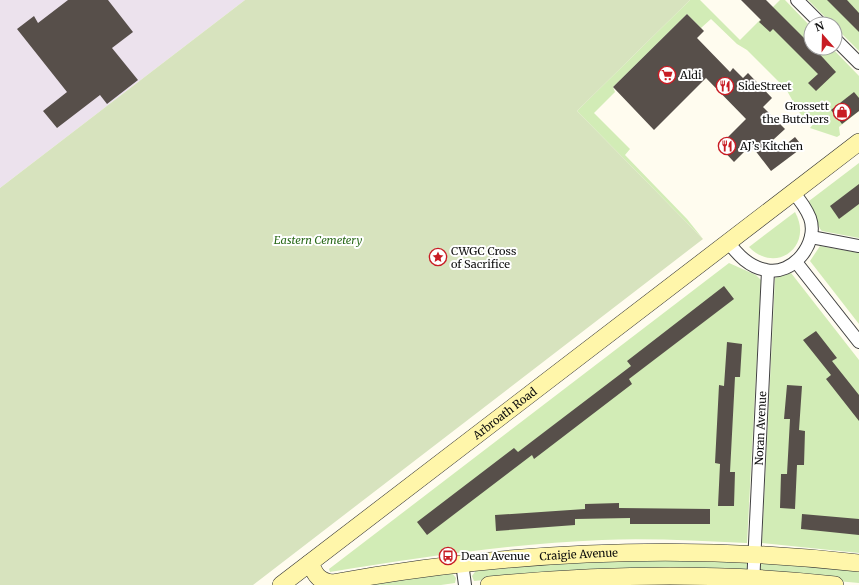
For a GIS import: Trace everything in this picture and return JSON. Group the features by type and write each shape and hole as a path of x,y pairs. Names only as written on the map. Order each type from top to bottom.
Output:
{"street":[{"path":"797,0 813,16"},
{"path":"843,47 859,63"},
{"name":"Arbroath Road","path":"281,585 859,142"},
{"path":"728,242 736,253 750,265 768,271 783,269 796,262 807,250 811,237 810,219 793,192"},
{"path":"811,237 859,246"},
{"path":"796,262 859,342"},
{"name":"Noran Avenue","path":"753,582 768,271"},
{"name":"Craigie Avenue","path":"310,562 316,576 323,581 332,583 462,562 545,555 623,551 754,553 859,563"},
{"path":"462,562 466,585"},
{"path":"489,585 542,580 615,580 835,585"}],"shaded area":[{"path":"0,0 245,0 0,188"}],"green space":[{"name":"Eastern Cemetery","path":"245,0 690,0 577,111 703,239 253,585 0,585 0,188"},
{"path":"690,0 700,0 740,40 780,0 785,0 803,19 803,56 840,56 859,76 859,111 839,127 840,135 837,137 810,128 816,121 812,118 808,122 799,112 786,89 747,50 737,44 711,19 701,28 687,14 613,87 615,92 594,113 630,149 625,155 687,219 703,239 577,111"},
{"path":"808,0 859,0 859,51 843,35 843,16 824,16"},
{"path":"859,163 859,238 822,231 809,201"},
{"path":"795,212 800,224 800,236 796,245 789,253 780,257 770,258 760,255 749,247"},
{"path":"820,246 859,253 859,324 810,261"},
{"path":"729,263 756,275 761,280 747,543 638,539 568,542 466,552 330,572 329,569"},
{"path":"791,273 859,360 859,553 762,543 775,278"},
{"path":"546,560 750,561 749,571 546,574 474,581 472,576 477,569"},
{"path":"759,561 859,568 859,583 759,574"},
{"path":"452,573 456,578 455,583 441,585 349,585"}],"building":[{"path":"68,0 108,0 133,32 112,48 138,80 107,104 100,95 57,128 43,111 67,92 17,29 34,16 38,23"},
{"path":"741,0 766,0 803,37 803,56 821,56 836,72 816,91 808,83 818,74 773,29 770,32 759,22 761,20"},
{"path":"827,0 847,0 859,13 859,32"},
{"path":"687,14 704,31 697,38 730,72 733,68 743,78 748,73 772,98 763,107 785,129 773,140 780,149 795,137 803,147 771,171 751,145 734,162 719,146 746,119 706,78 654,130 613,87"},
{"path":"854,92 859,98 859,111 842,124 831,110"},
{"path":"859,184 859,204 839,219 830,206"},
{"path":"724,286 734,299 629,379 632,384 534,459 532,455 427,535 417,522 514,448 518,452 631,366 627,361"},
{"path":"816,331 837,358 832,361 859,395 859,421 826,379 831,375 803,340"},
{"path":"727,342 742,344 740,377 735,377 730,472 735,472 734,506 718,506 720,464 715,463 719,385 724,386"},
{"path":"787,385 802,386 799,430 805,431 804,465 797,465 795,509 780,508 781,474 787,474 790,419 784,419"},
{"path":"619,503 619,508 710,509 710,524 630,524 630,518 575,519 575,525 496,531 495,515 585,509 585,504"},
{"path":"802,514 859,519 859,535 801,529"}],"place":[{"name":"Aldi","path":"667,75"},
{"name":"SideStreet","path":"725,86"},
{"name":"Grossett the Butchers","path":"842,112"},
{"name":"AJ’s Kitchen","path":"727,146"},
{"name":"CWGC Cross of Sacrifice","path":"438,257"},
{"name":"Dean Avenue","path":"448,556"}]}
